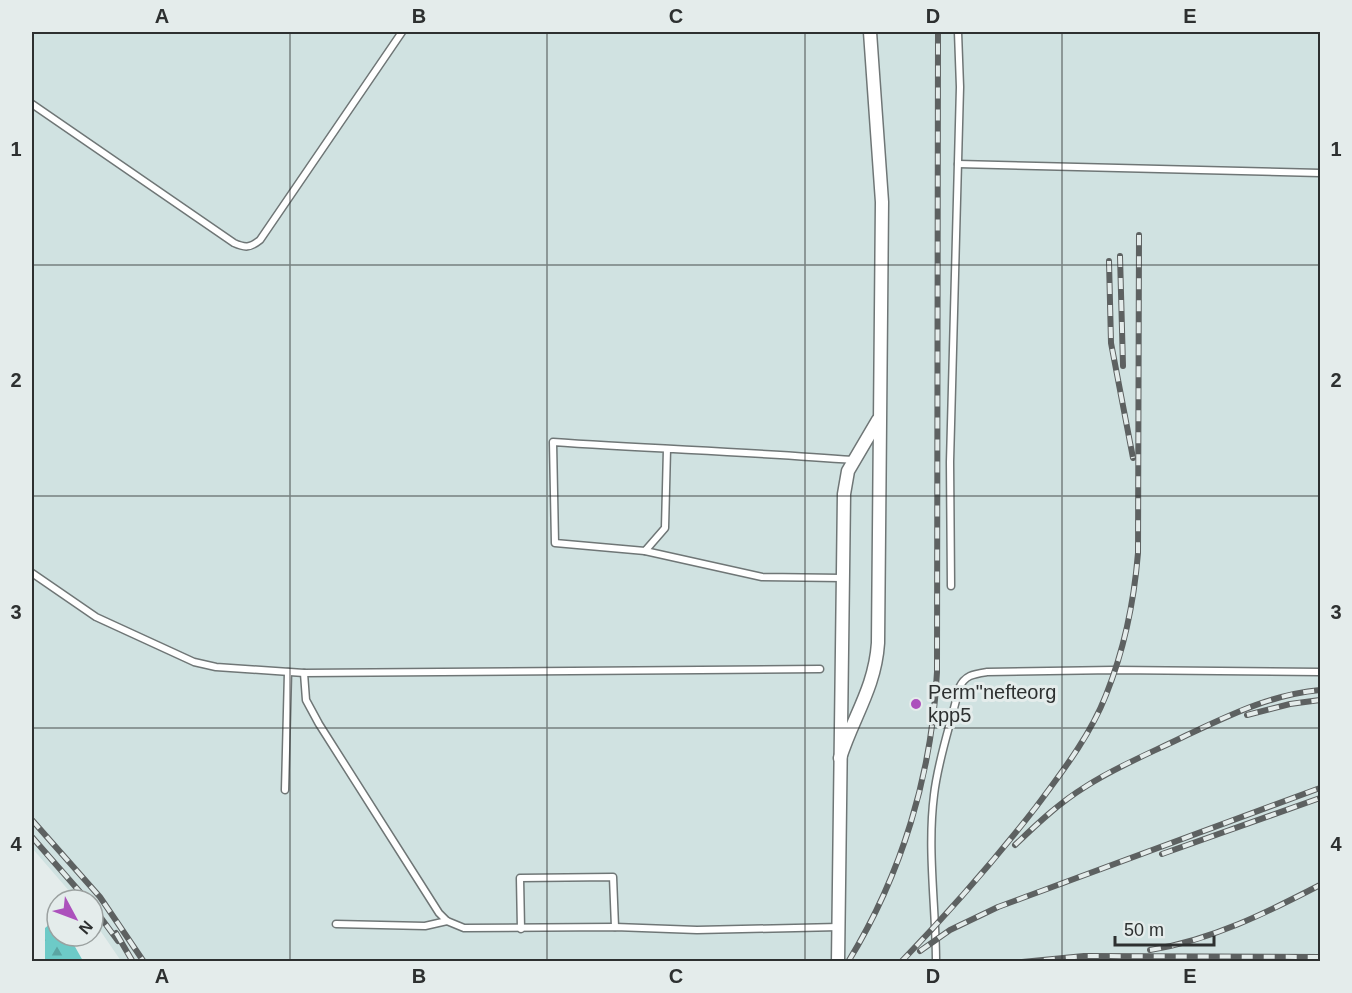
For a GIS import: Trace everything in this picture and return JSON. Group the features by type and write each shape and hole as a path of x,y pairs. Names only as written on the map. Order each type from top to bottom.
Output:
{"street":[{"path":"840,758 868,691 876,664 882,202 870,32"},
{"path":"838,962 844,494 848,471 873,432 880,414"}],"lane":[{"path":"32,104 234,243 244,248 251,247 260,240 402,32"},
{"path":"951,586 950,451 960,87 958,32"},
{"path":"958,164 1320,173"},
{"path":"843,578 762,577 645,551 555,543 553,442 853,460"},
{"path":"645,551 665,528 667,449"},
{"path":"32,575 96,618 194,662 224,668 303,673 820,669"},
{"path":"936,962 933,796 959,688 966,678 972,674 987,672 1103,670 1320,672"},
{"path":"285,790 288,672"},
{"path":"303,673 306,700 319,724 439,913 447,921 464,928 615,927 697,930 838,927"},
{"path":"521,928 520,878 613,877 615,927"},
{"path":"336,924 425,926 447,921"}],"shaded area":[{"path":"32,32 1320,32 1320,961 121,961 105,938 105,888 67,888 32,848"}],"green space":[{"path":"45,948 76,948 83,961 45,961"}],"railway":[{"path":"848,962 884,894 899,858 921,785 934,710 937,672 938,32"},
{"path":"901,962 987,867 1046,794 1092,725 1118,661 1134,590 1138,553 1139,235"},
{"path":"1120,256 1123,366"},
{"path":"1109,261 1111,343 1133,458"},
{"path":"1015,845 1075,793 1122,766 1252,706 1284,696 1320,690"},
{"path":"1247,715 1290,704 1320,700"},
{"path":"920,951 950,930 998,907 1320,788"},
{"path":"1162,854 1320,798"},
{"path":"32,820 100,897 144,962"},
{"path":"32,837 77,888"},
{"path":"1150,950 1195,940 1238,924 1320,885"},
{"path":"105,923 118,941"},
{"path":"116,933 133,962"},
{"path":"1022,962 1084,956 1320,957"}],"place":[{"name":"Perm\"nefteorg kpp5","path":"916,704"}]}
